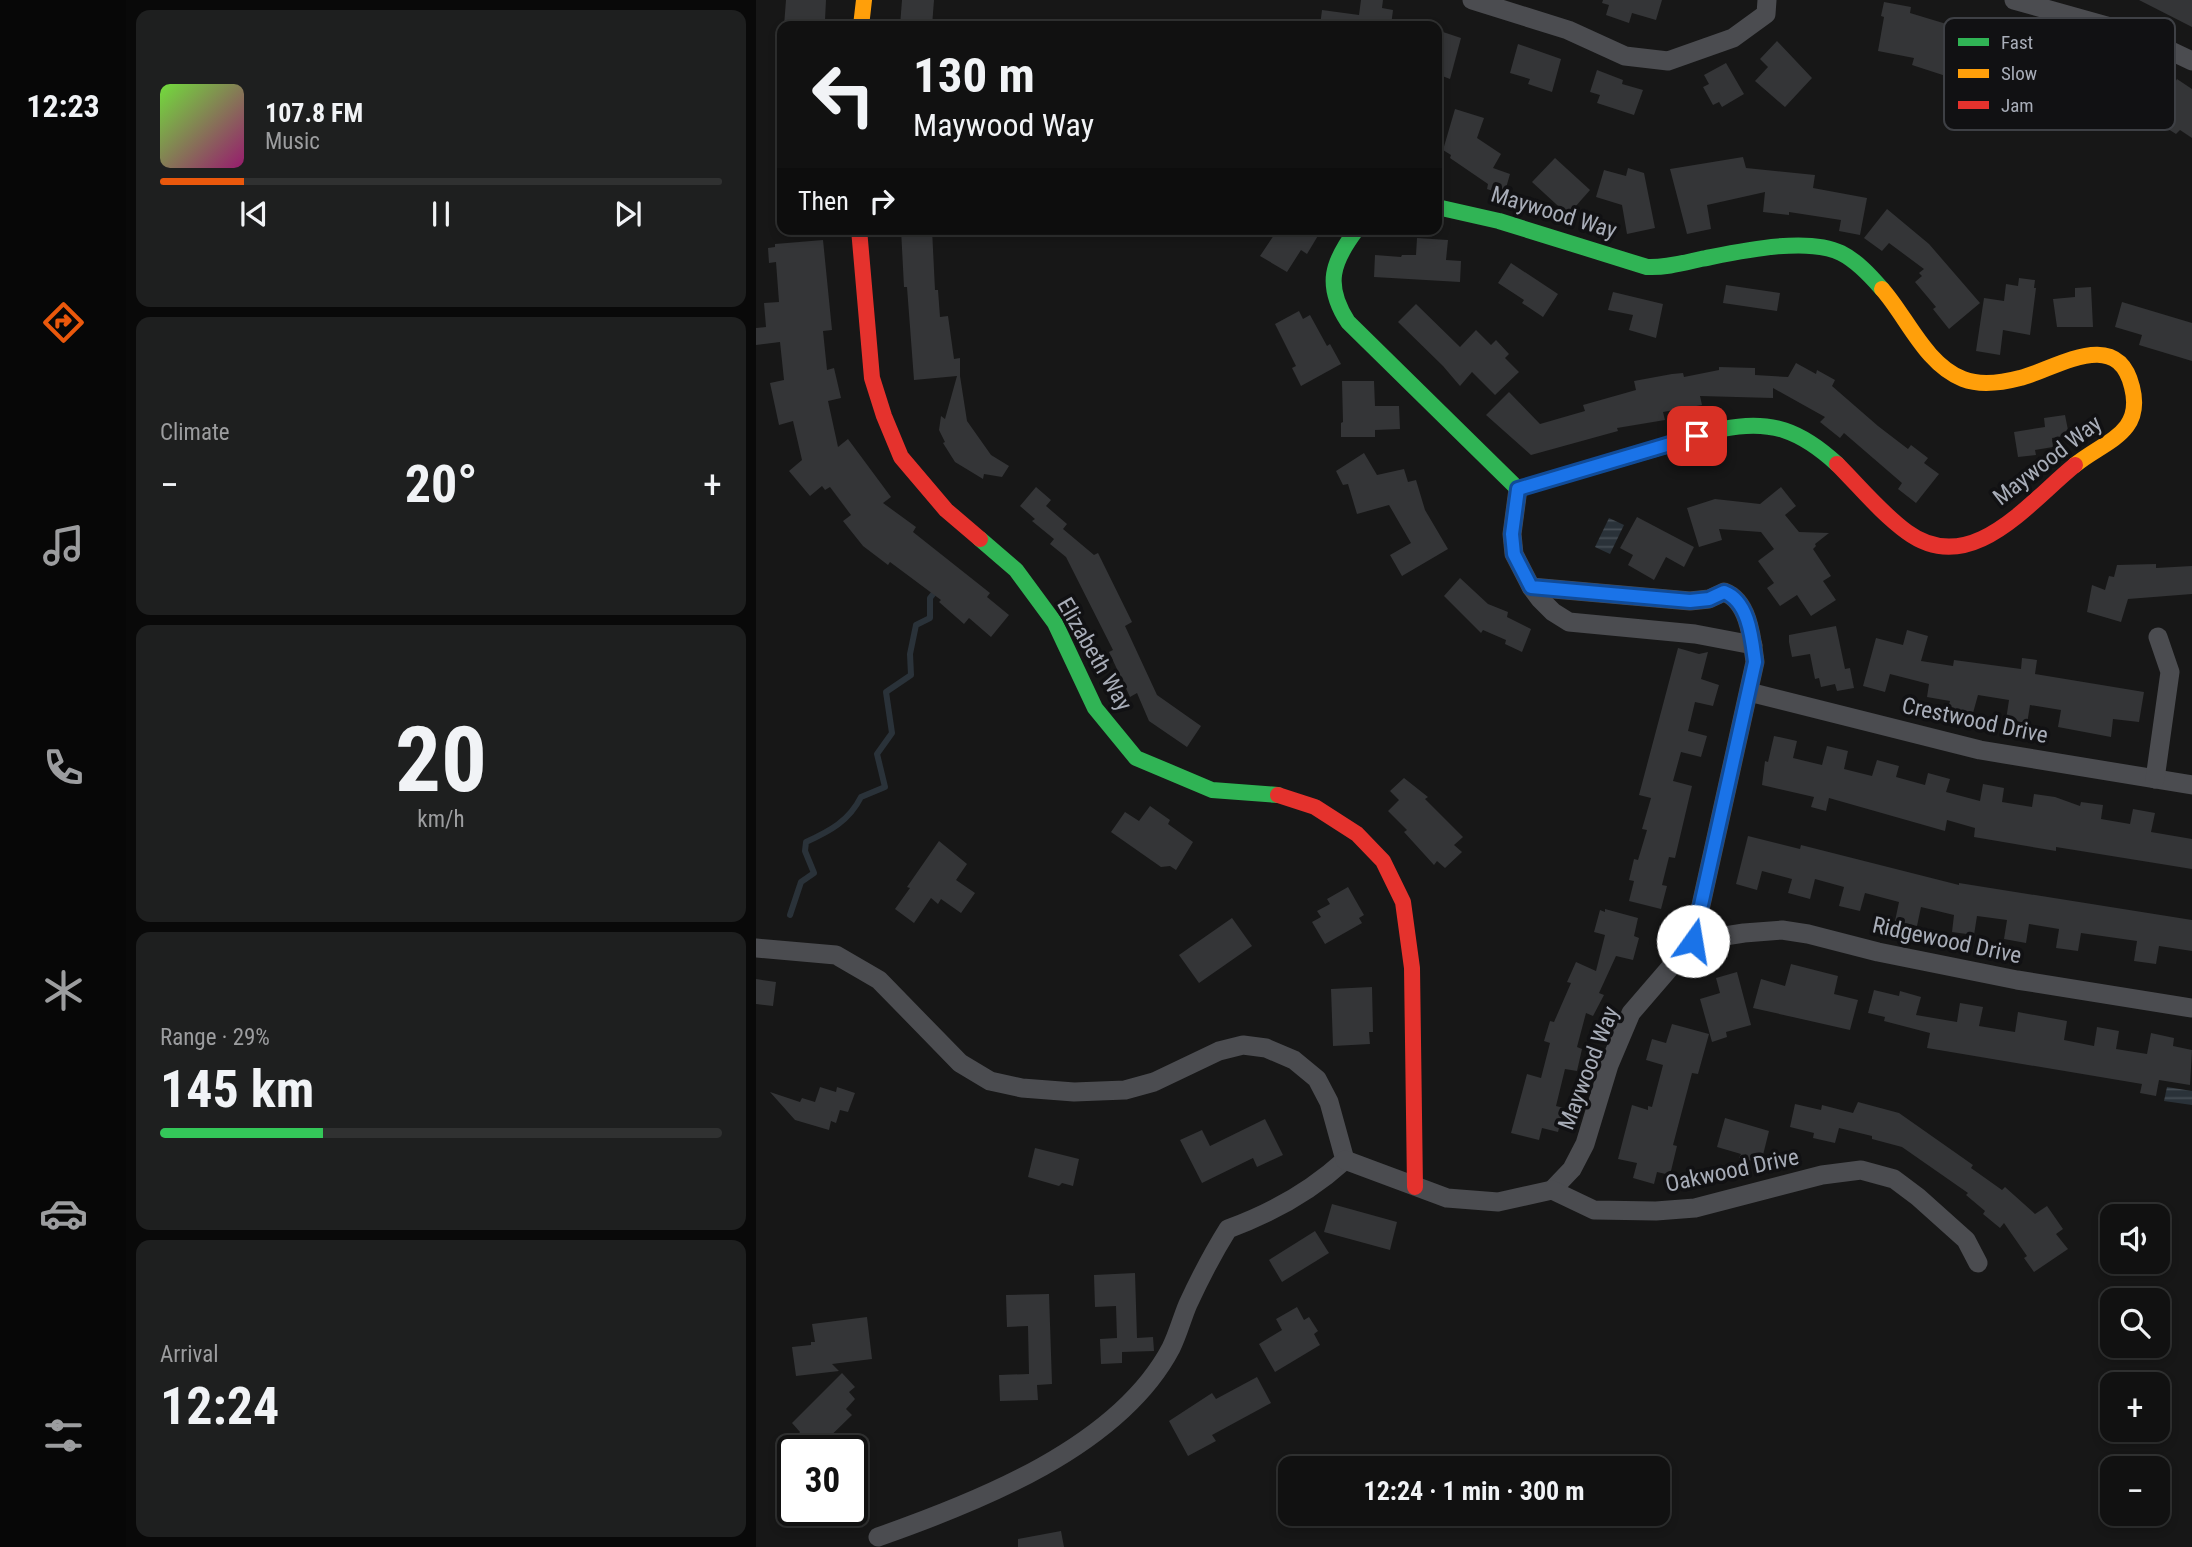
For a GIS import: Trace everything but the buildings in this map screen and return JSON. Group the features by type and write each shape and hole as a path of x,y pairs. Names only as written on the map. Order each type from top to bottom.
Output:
{"street":[{"path":"862,21 864,0"},
{"path":"1472,0 1568,30 1625,56 1668,61 1733,38 1766,14 1768,0"},
{"path":"2014,0 2079,18"},
{"path":"2175,53 2192,61"},
{"name":"Maywood Way","path":"1442,207 1469,211 1651,267 1770,245 1807,246 1841,253 1870,275 1888,295 1914,336 1957,378 1979,384 2006,384 2066,360 2098,354 2118,362 2133,382 2134,406 2124,432 2084,457 2023,512 1977,544 1940,548 1905,534 1814,444 1790,431 1767,424 1723,429 1518,489"},
{"name":"Elizabeth Way","path":"859,235 872,378 901,457 946,510 1016,570 1055,622 1095,708 1136,758 1212,790 1277,795 1315,807 1357,834 1382,861 1403,902 1412,968 1415,1188"},
{"path":"1352,235 1334,265 1333,291 1336,307 1348,322 1518,489 1512,534 1514,554 1531,587 1553,612 1569,622 1695,634 1753,645"},
{"name":"Maywood Way","path":"1531,587 1690,601 1709,599 1724,592 1732,595 1746,618 1755,662 1693,941 1631,1013 1609,1065 1586,1144 1572,1169 1552,1190"},
{"path":"2155,779 2171,672 2158,637"},
{"name":"Crestwood Drive","path":"1749,692 1980,750 2192,785"},
{"name":"Ridgewood Drive","path":"1693,941 1782,930 2017,980 2192,1008"},
{"path":"756,948 835,955 879,980 960,1063 990,1081 1074,1092 1125,1090 1154,1082 1219,1051 1243,1045 1266,1048 1294,1060 1317,1079 1333,1114 1345,1160"},
{"path":"1345,1160 1447,1198 1498,1202 1552,1190"},
{"path":"878,1537 933,1518 1012,1483 1074,1449 1101,1428 1149,1381 1171,1348 1203,1272 1228,1229 1251,1221 1301,1194 1323,1180 1345,1160"},
{"name":"Oakwood Drive","path":"1552,1190 1594,1210 1656,1211 1695,1208 1822,1175 1861,1170 1895,1179 1918,1196 1966,1240 1979,1264"}],"shaded area":[{"path":"1609,518 1624,525 1610,554 1595,547"},
{"path":"2167,1087 2192,1091 2192,1105 2164,1101"}],"waterway":[{"path":"790,915 801,882 814,873 805,851 806,842 838,824 851,813 861,797 885,787 877,754 892,733 886,692 911,675 910,654 916,625 930,618 930,598 938,588"}],"traffic: fast":[{"path":"1442,208 1499,221 1647,267 1667,266 1771,247 1826,248 1852,260 1882,289"},
{"path":"1352,235 1342,252 1334,274 1336,296 1348,322 1518,489 1740,426 1784,430 1811,443 1837,464"},
{"path":"980,539 1016,570 1055,623 1095,708 1136,758 1212,790 1278,795"}],"traffic: slow":[{"path":"862,21 864,0"},
{"path":"1882,289 1927,351 1938,363 1963,379 1984,383 2006,381 2083,356 2113,358 2124,368 2132,387 2134,403 2127,426 2119,435 2075,465"}],"traffic: jam":[{"path":"860,235 872,378 884,416 901,457 946,510 980,539"},
{"path":"1837,464 1897,525 1931,544 1954,547 1976,541 1998,530 2075,465"},
{"path":"1278,795 1315,807 1357,834 1383,861 1403,902 1412,968 1415,1187"}],"route":[{"path":"1693,941 1755,662 1746,618 1732,595 1724,592 1702,601 1690,601 1531,587 1514,554 1512,534 1518,489 1697,436"}]}
